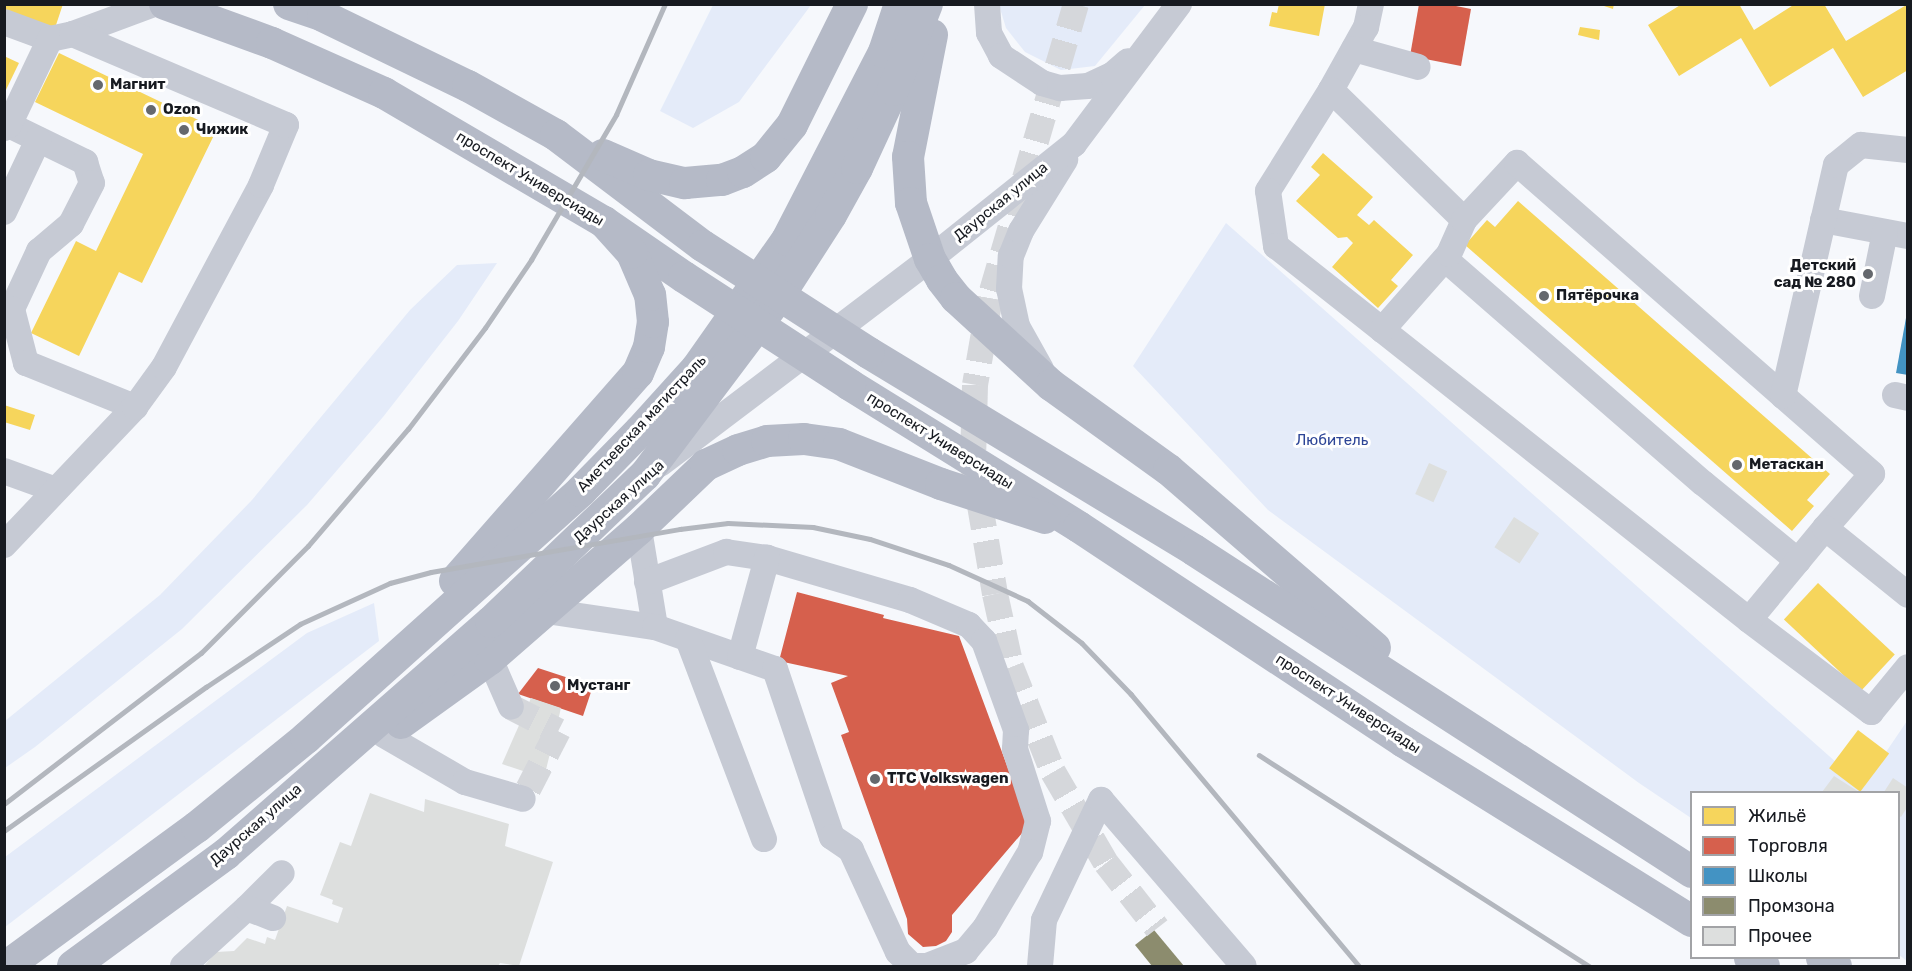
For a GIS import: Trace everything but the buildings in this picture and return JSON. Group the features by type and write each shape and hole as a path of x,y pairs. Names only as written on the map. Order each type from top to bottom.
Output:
{"main road":[{"name":"проспект Универсиады","path":"165,4 272,43 384,93 604,222 850,385 1079,527 1404,742 1690,920"},
{"path":"289,4 323,16 468,86 556,135 649,175 671,181 699,183 722,180 743,172 766,157 792,125 852,4"},
{"name":"Аметьевская магистраль","path":"306,738 581,491 697,368 788,240 884,52 900,4"},
{"name":"Аметьевская магистраль","path":"645,475 775,302 831,215 857,168 893,90 927,4"},
{"path":"939,4 908,157 911,203 930,259 956,298 1052,385 1178,477 1273,557 1449,714"},
{"path":"556,135 703,246 870,353 1194,550 1690,871"},
{"path":"25,962 197,828 306,738 470,565 638,373 649,347 653,322 650,295 632,253 604,222"},
{"path":"324,765 384,735 490,659 639,529 681,486 706,465 738,450 767,441 804,439 839,444 1003,506 1079,527"},
{"name":"Даурская улица","path":"73,966 226,854 324,765 491,622 645,475"}],"street":[{"path":"135,407 26,363 12,309 39,251 71,224 92,183 85,162 7,127 62,36 154,4"},
{"path":"987,4 989,33 1001,56 1042,83 1060,88 1088,86 1112,75 1147,46"},
{"name":"Даурская улица","path":"645,475 930,259 1074,144 1179,4"},
{"path":"1371,4 1366,27 1354,49 1268,190 1276,246 1749,620 1871,712 1908,667"},
{"path":"4,22 62,36 286,125 261,185 164,367 135,407 4,544"},
{"path":"1354,49 1418,67"},
{"path":"1331,90 1464,220"},
{"path":"4,212 38,140"},
{"path":"1052,385 1017,326 1009,289 1011,256 1021,231 1074,144"},
{"path":"1783,396 1836,165 1861,145 1908,150"},
{"path":"1382,330 1445,259 1464,220 1517,163 1872,474 1749,620"},
{"path":"1823,220 1896,234 1872,296"},
{"path":"1445,259 1703,483 1798,561"},
{"path":"4,471 56,490"},
{"path":"1825,528 1908,595"},
{"path":"639,529 655,627"},
{"path":"546,611 655,627 774,669 832,837 851,850 898,952 912,966 927,966 966,951 985,928 1030,852 1038,821 1015,749 1016,730 1010,710 984,641 969,625 879,589 767,558 726,552 648,582"},
{"path":"740,657 767,558"},
{"path":"491,622 490,659 511,707"},
{"path":"688,639 764,839"},
{"path":"384,735 465,782 523,799"},
{"path":"1040,966 1044,920 1101,800 1244,966"},
{"path":"183,966 282,873"},
{"path":"247,908 273,918"}],"green space":[{"path":"713,5 811,5 739,102 693,128 660,111"},
{"path":"999,5 1145,5 1095,66 1061,70 1025,52 1006,28"},
{"name":"Любитель","path":"1226,223 1863,786 1907,721 1907,961 1900,956 1900,791 1690,791 1690,817 1639,783 1268,510 1133,366"},
{"path":"497,263 458,321 383,417 307,505 182,629 35,747 5,768 5,721 160,595 252,500 410,310 457,265"},
{"path":"374,603 379,641 5,927 5,857 307,633"}],"tunnel":[{"path":"1076,4 990,298 975,385 973,464 995,594 1011,667 1053,772 1106,863 1157,928"},
{"path":"511,707 558,731 523,799"}],"railway":[{"path":"4,804 201,653 308,546 408,429 485,328 531,260 616,115 665,4"},
{"path":"4,831 206,687 300,624 390,583 431,572 680,529 728,523 813,527 870,539 949,565 1028,601 1082,643 1131,694 1359,966"},
{"path":"1259,755 1589,966"}],"place":[{"name":"Магнит","path":"98,85"},
{"name":"Ozon","path":"151,110"},
{"name":"Чижик","path":"184,130"},
{"name":"Детский сад № 280","path":"1868,274"},
{"name":"Пятёрочка","path":"1544,296"},
{"name":"Метаскан","path":"1737,465"},
{"name":"Мустанг","path":"555,686"},
{"name":"ТТС Volkswagen","path":"875,779"}]}
